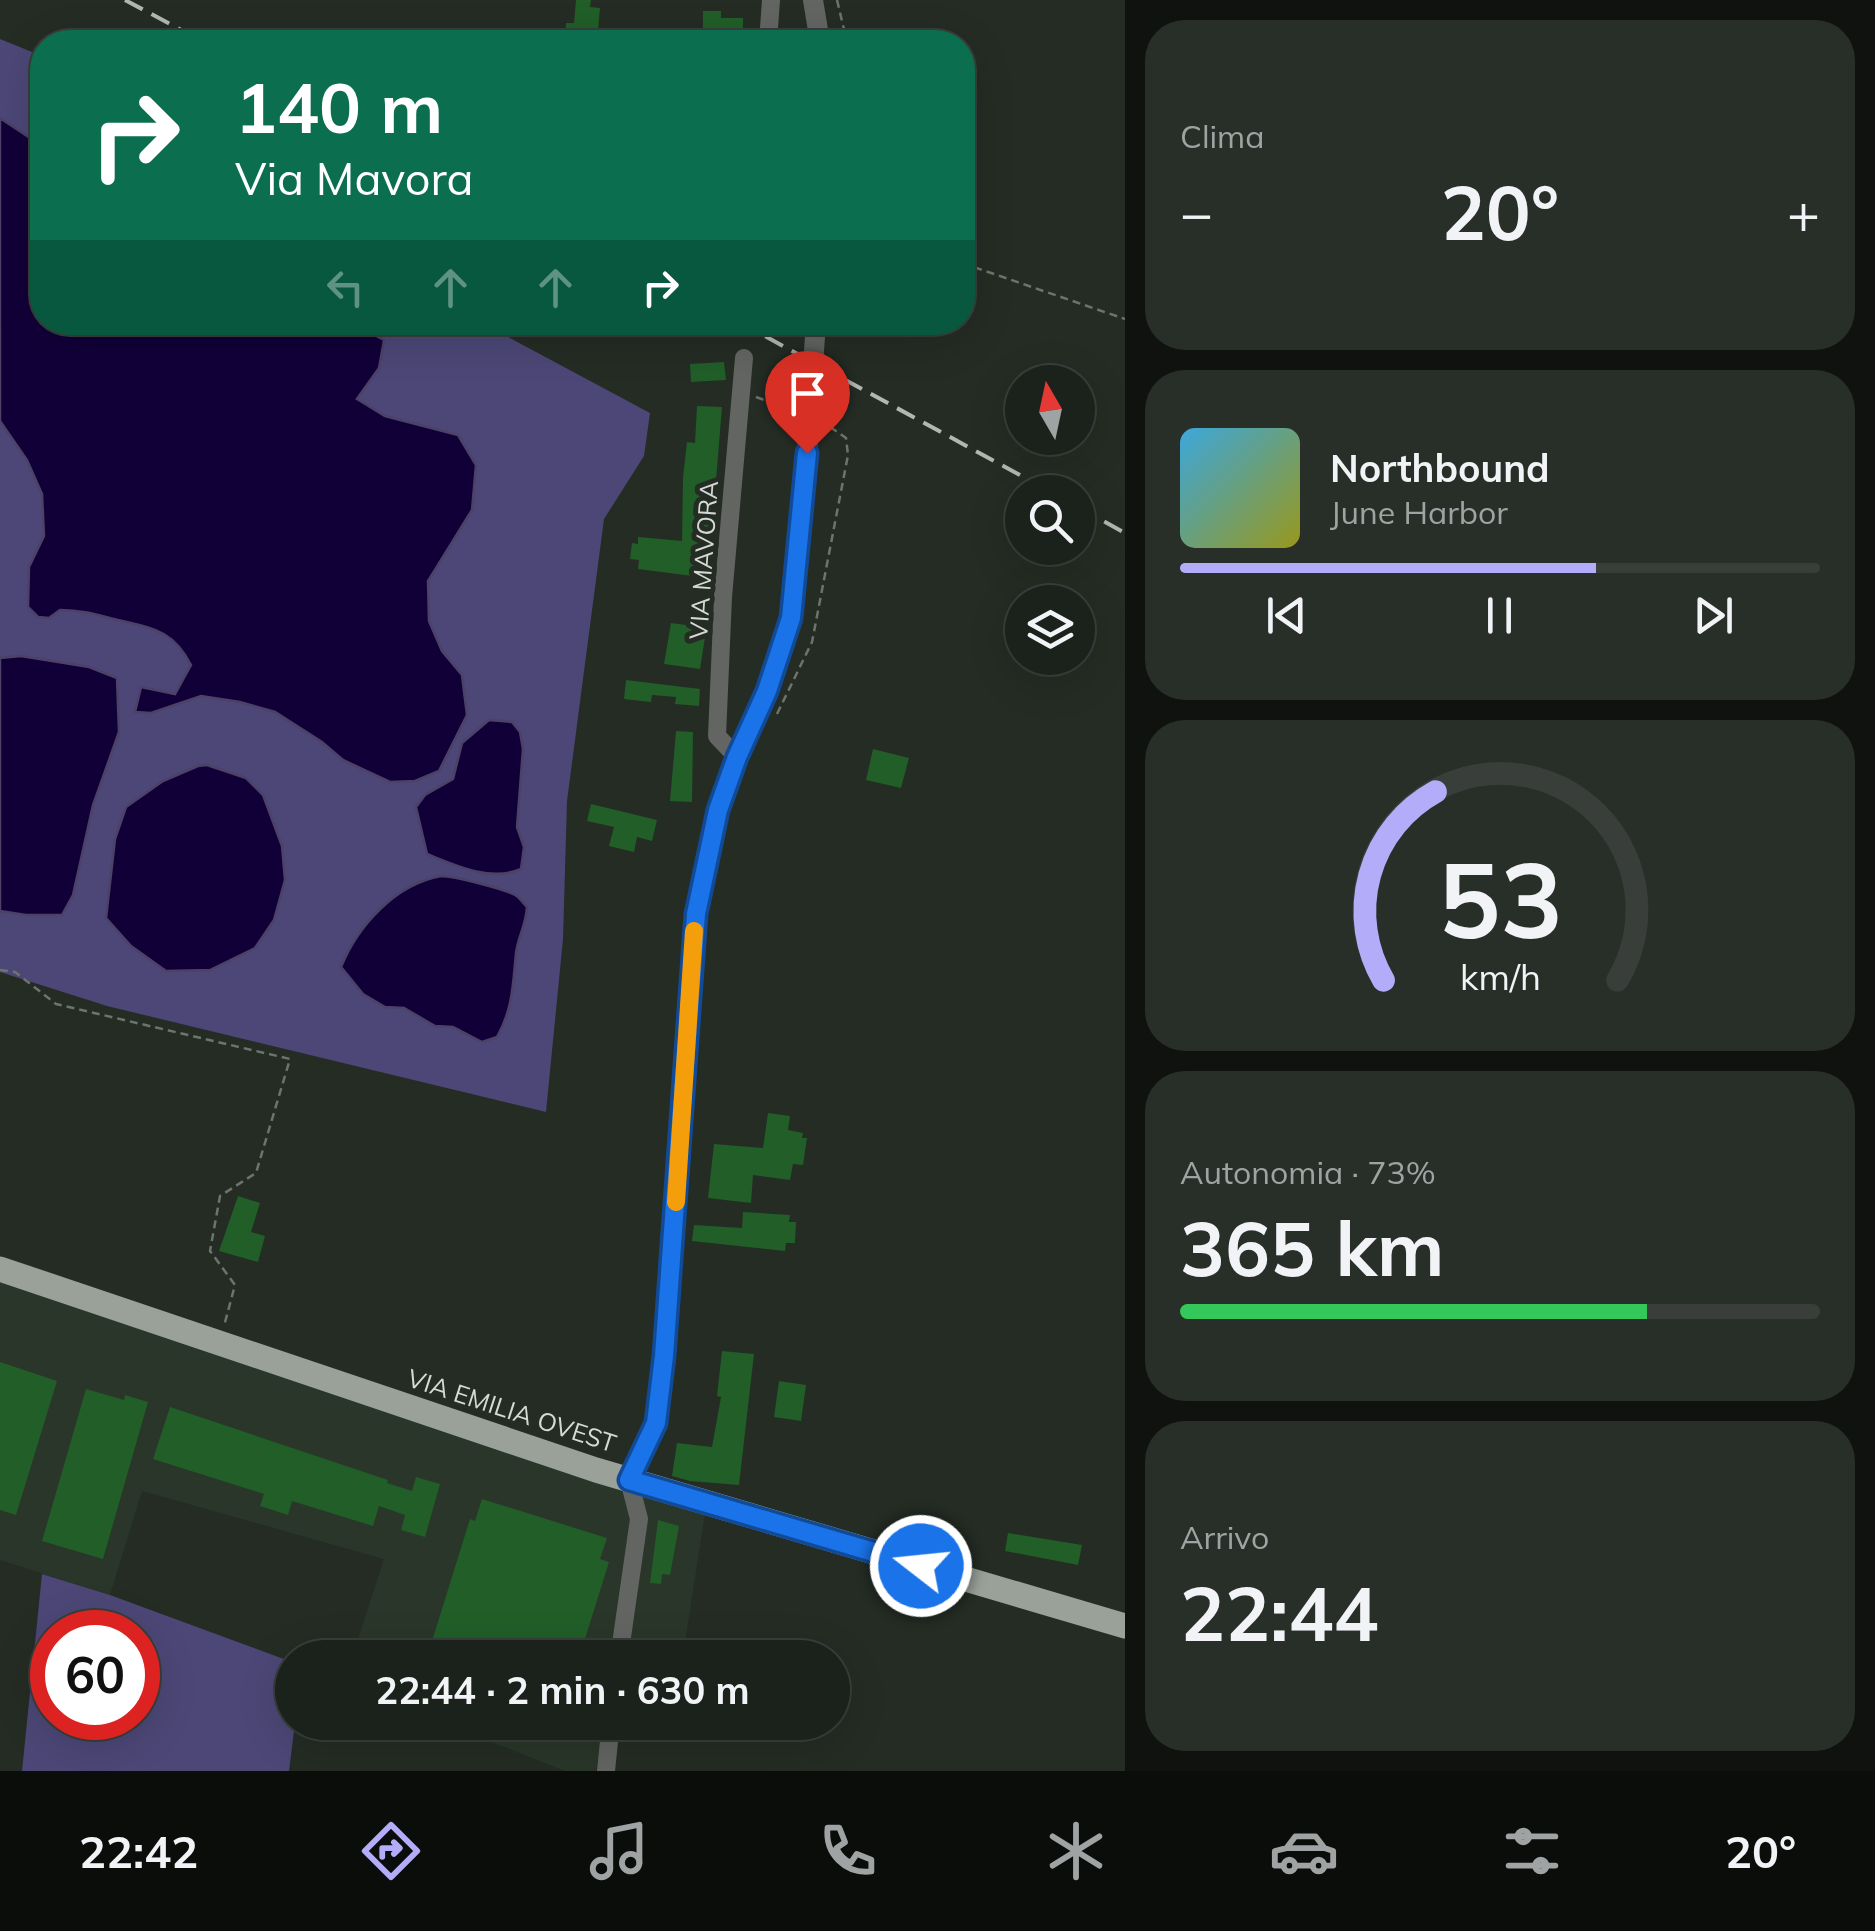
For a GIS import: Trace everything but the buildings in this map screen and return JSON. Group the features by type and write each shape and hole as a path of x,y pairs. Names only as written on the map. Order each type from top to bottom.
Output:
{"main road":[{"name":"VIA EMILIA OVEST","path":"0,1269 629,1480 1125,1626"}],"street":[{"path":"769,30 771,0"},
{"path":"813,0 818,30"},
{"path":"622,1640 639,1519 629,1480 656,1423 664,1356 696,914 714,825 791,618 815,335"},
{"name":"VIA MAVORA","path":"737,757 717,736 744,358"},
{"path":"606,1771 610,1740"}],"path":[{"path":"837,0 845,30"},
{"path":"975,267 1125,319"},
{"path":"741,392 776,404"},
{"path":"777,714 812,642 848,455 846,438 822,420"},
{"path":"0,970 15,972 56,1004 290,1060 256,1173 220,1196 210,1252 235,1284 219,1343"}],"shaded area":[{"path":"0,39 30,51 30,335 504,335 650,413 644,456 604,519 567,801 563,939 546,1112 107,1006 0,972"},
{"path":"0,118 30,138 30,335 375,335 384,340 379,368 357,399 385,416 458,435 476,465 472,510 428,581 429,621 442,651 462,675 467,715 439,771 415,781 390,782 343,760 275,712 240,702 201,696 151,713 135,712 141,687 175,694 191,665 176,643 159,631 74,611 60,610 49,618 38,617 28,607 29,567 44,536 42,494 27,460 0,421"},
{"path":"21,656 89,667 117,678 119,732 93,805 73,895 62,915 0,911 0,658"},
{"path":"489,720 512,722 520,732 523,749 517,827 524,847 521,869 510,873 474,871 427,854 416,807 425,795 453,779 462,743"},
{"path":"207,765 246,778 263,795 282,846 285,880 274,920 255,948 210,970 166,971 131,946 106,918 115,839 126,807 163,781"},
{"path":"441,876 509,892 527,907 506,1016 497,1037 482,1042 453,1027 435,1026 404,1008 385,1007 363,994 341,967 357,936 394,897 424,880"},
{"path":"0,1259 706,1507 685,1640 358,1640 384,1559 142,1491 110,1595 0,1560"},
{"path":"42,1574 151,1610 38,1610"},
{"path":"160,1613 275,1656 275,1740 293,1740 289,1771 22,1771 30,1692 30,1740 160,1740"},
{"path":"486,1740 602,1740 596,1771 565,1771"}],"railway":[{"path":"125,0 181,30"},
{"path":"763,335 1020,475"},
{"path":"1095,516 1125,533"}],"slow traffic":[{"path":"676,1202 694,931"}],"route":[{"path":"807,453 791,618 767,691 718,810 696,914 664,1356 656,1423 629,1480 921,1566"}]}
